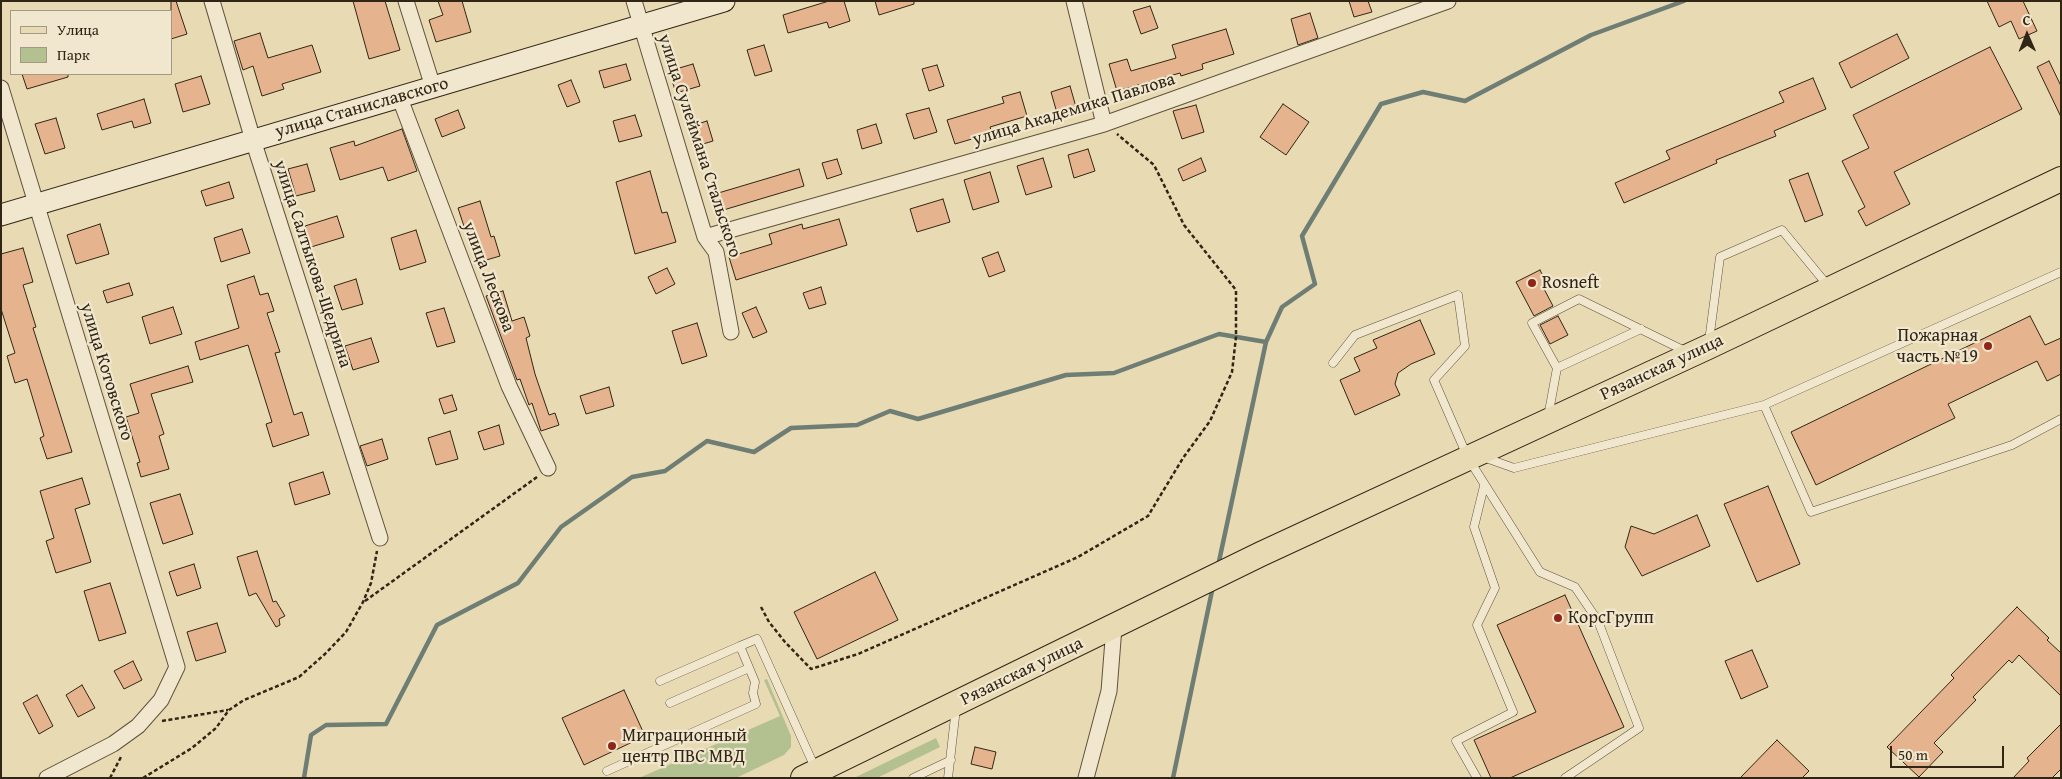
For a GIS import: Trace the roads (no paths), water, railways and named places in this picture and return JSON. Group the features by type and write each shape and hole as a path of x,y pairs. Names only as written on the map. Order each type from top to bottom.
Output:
{"main road":[{"name":"Рязанская улица","path":"809,775 1251,559 1699,351 2061,179"}],"street":[{"name":"улица Салтыкова-Щедрина","path":"212,1 253,140 380,538"},
{"path":"406,1 433,87"},
{"name":"улица Сулеймана Стальского","path":"634,1 705,236 716,252 731,332"},
{"name":"улица Станиславского","path":"1,215 724,1"},
{"path":"1074,1 1104,124"},
{"name":"улица Академика Павлова","path":"705,236 1104,124 1448,1"},
{"name":"улица Котовского","path":"1,88 177,667 161,700 138,726 113,744 47,778"},
{"name":"улица Лескова","path":"399,96 509,386 548,468"},
{"path":"1086,778 1109,691 1114,627"}],"lane":[{"path":"1547,421 1557,368 1532,323 1579,299 1641,328 1699,351 1720,257 1782,230 1830,289"},
{"path":"1472,456 1514,468 1764,406 2061,272"},
{"path":"1333,363 1355,335 1458,295 1465,346 1434,380 1472,456 1484,486 1540,572 1575,587 1598,621 1639,728 1565,778"},
{"path":"1557,368 1641,328"},
{"path":"1764,406 1811,512 2012,445 2061,419"},
{"path":"1477,778 1456,741 1512,712 1477,625 1495,588 1474,527 1484,486"},
{"path":"660,681 754,639 759,641 809,775"},
{"path":"607,771 756,704 753,693 755,682 740,646"},
{"path":"670,703 749,668"},
{"path":"948,778 956,704"},
{"path":"913,778 951,760"}],"waterway":[{"path":"304,778 311,735 326,725 386,724 437,625 518,583 561,527 632,477 665,471 707,441 754,452 791,428 857,425 890,411 918,419 1066,375 1114,373 1219,334 1266,342 1282,307 1315,284 1302,236 1381,104 1423,92 1465,101 1591,35 1684,1"},
{"path":"1218,566 1266,342"},
{"path":"1173,778 1213,586"}],"place":[{"name":"Rosneft","path":"1532,283"},
{"name":"Пожарная часть №19","path":"1988,346"},
{"name":"КорсГрупп","path":"1558,618"},
{"name":"Миграционный центр ПВС МВД","path":"612,746"}]}
